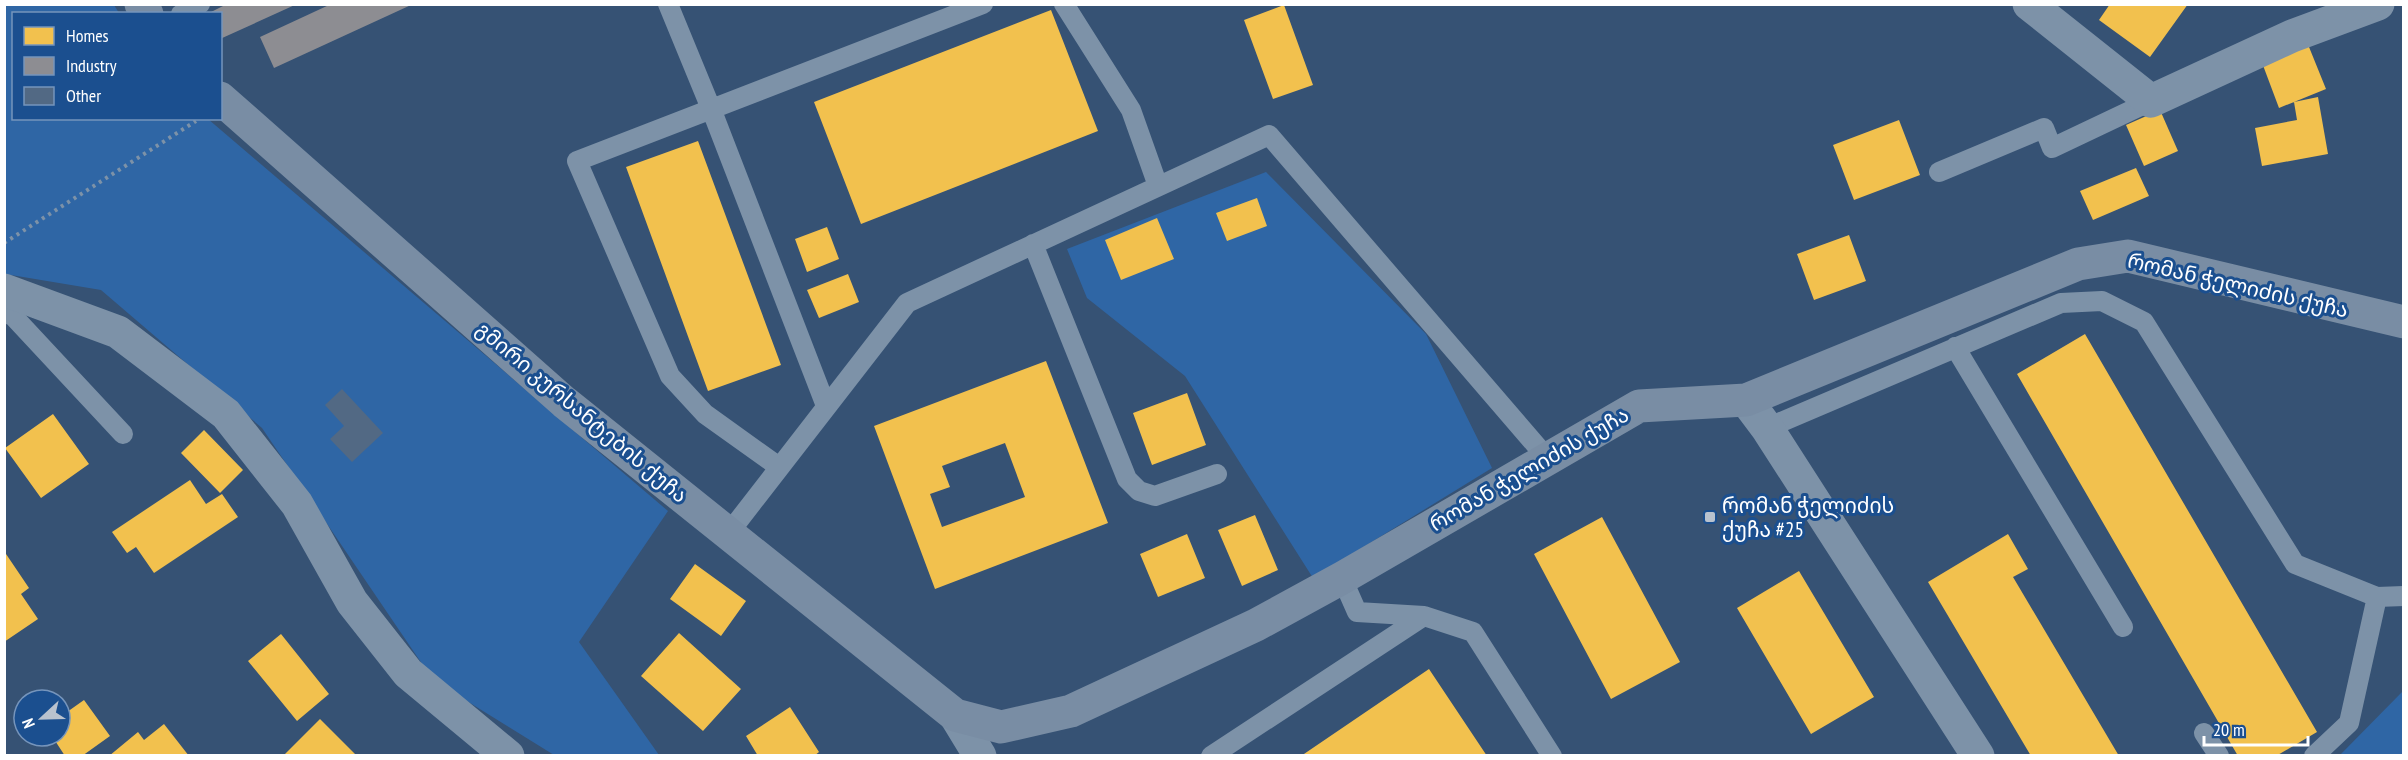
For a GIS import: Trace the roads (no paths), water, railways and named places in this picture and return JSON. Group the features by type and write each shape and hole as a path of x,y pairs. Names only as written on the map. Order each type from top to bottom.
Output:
{"street":[{"path":"2029,4 2151,101 2292,36 2378,4"},
{"name":"გმირი კურსანტების ქუჩა","path":"222,100 564,402 955,715"},
{"name":"რომან ჭელიძის ქუჩა","path":"955,715 1001,727 1071,711 1256,625 1342,578 1639,406 1746,400 2078,264 2128,256 2403,322"},
{"path":"4,290 118,332 226,414 297,504 352,602 408,673 508,756"},
{"path":"1746,400 1767,428 1978,756"},
{"path":"955,715 980,756"}],"lane":[{"path":"185,12 200,4"},
{"path":"668,4 712,111 826,406"},
{"path":"779,467 705,414 670,376 577,161 712,111 983,4"},
{"path":"1064,4 1131,110 1158,186"},
{"path":"1939,172 2044,128 2052,148 2151,101"},
{"path":"728,534 907,303 1269,135 1547,458"},
{"path":"1033,244 1127,478 1139,491 1155,496 1217,474"},
{"path":"1767,428 2061,303 2102,301 2144,322 2295,564 2377,597 2403,596"},
{"path":"4,312 13,316 123,434"},
{"path":"1955,347 2123,627"},
{"path":"1342,578 1357,612 1424,616 1473,632 1552,756"},
{"path":"2314,756 2349,723 2377,597"},
{"path":"1211,756 1424,616"},
{"path":"2204,733 2219,756"}],"place":[{"name":"რომან ჭელიძის ქუჩა #25","path":"1710,517"}]}
